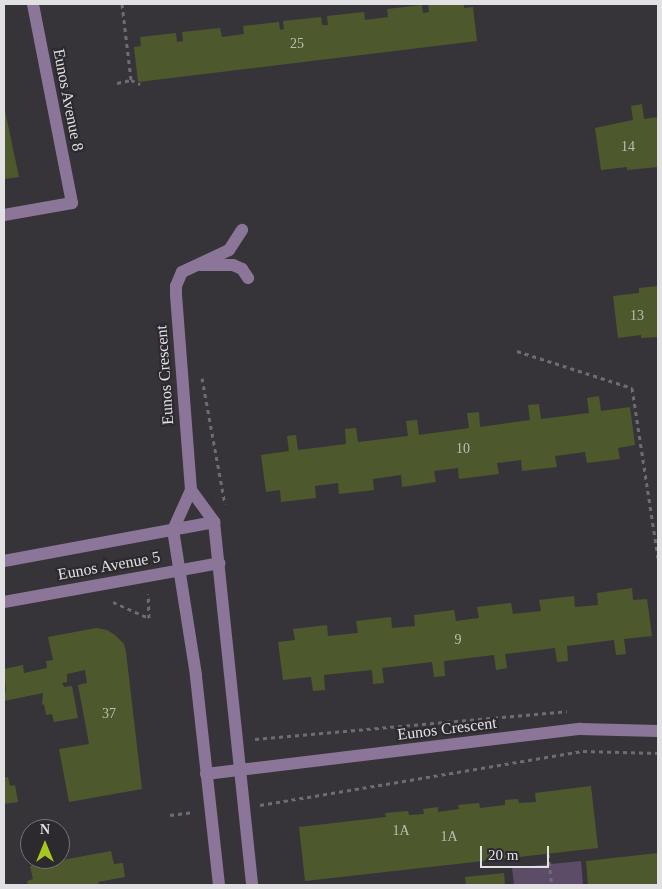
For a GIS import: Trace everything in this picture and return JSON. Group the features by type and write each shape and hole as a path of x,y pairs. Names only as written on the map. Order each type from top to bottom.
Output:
{"street":[{"name":"Eunos Avenue 8","path":"4,215 72,203 33,4"},
{"name":"Eunos Crescent","path":"173,530 191,490 176,295 179,277 182,272 229,250 242,230"},
{"path":"195,265 233,265 242,269 248,278"},
{"path":"191,490 214,522 220,563 239,771 252,885"},
{"name":"Eunos Avenue 5","path":"4,561 214,522"},
{"path":"173,530 196,675 219,885"},
{"name":"Eunos Avenue 5","path":"4,602 220,563"},
{"name":"Eunos Crescent","path":"206,774 580,730 658,731"}],"path":[{"path":"122,4 131,80"},
{"path":"117,83 131,80 140,84"},
{"path":"517,351 632,388 658,558"},
{"path":"200,370 225,505"},
{"path":"106,604 115,602 149,618"},
{"path":"249,740 572,710"},
{"path":"256,805 574,752 658,753"},
{"path":"548,854 552,885"}],"shaded area":[{"path":"581,861 583,885 514,885 512,868"}],"building":[{"path":"428,4 464,4 464,8 473,7 477,41 138,82 134,47 141,46 140,37 176,33 177,42 183,41 182,32 220,28 222,37 244,34 243,26 279,22 280,30 284,29 283,21 321,17 322,25 328,25 327,16 364,12 365,20 388,17 387,9 422,5 423,13 429,12"},
{"path":"642,104 644,119 658,117 658,167 627,170 627,167 601,170 595,128 633,120 631,106"},
{"path":"4,106 19,177 4,179"},
{"path":"658,286 658,337 641,338 641,335 618,338 613,296 639,293 639,288"},
{"path":"599,396 601,411 630,407 635,445 618,448 620,459 587,463 585,452 555,456 557,467 522,471 521,460 497,463 499,474 459,479 458,468 434,471 436,482 402,487 401,475 373,479 374,490 339,494 338,483 315,486 316,498 281,502 280,490 266,492 261,455 289,451 287,436 296,435 298,450 346,444 345,429 356,428 358,442 408,436 406,421 417,420 419,435 469,428 467,413 479,412 480,427 530,420 528,405 539,404 541,419 589,413 587,398"},
{"path":"632,588 633,600 647,599 652,636 624,639 626,654 616,655 614,640 567,646 568,661 557,662 555,648 505,654 507,668 496,670 494,655 444,661 445,676 434,677 432,662 382,668 384,683 373,684 372,670 324,675 325,690 313,691 311,677 283,680 278,642 295,640 293,629 327,625 328,636 358,633 356,621 391,617 392,628 415,626 414,615 454,610 456,621 479,618 477,607 511,603 513,614 541,611 539,600 574,596 575,607 598,605 597,593"},
{"path":"96,628 107,630 124,644 142,789 69,802 59,749 89,744 78,685 87,683 85,670 67,674 67,682 62,683 64,687 72,686 78,718 54,722 52,714 46,715 44,704 42,705 43,693 4,701 4,692 6,691 4,669 23,665 24,673 47,668 46,661 53,660 48,637"},
{"path":"8,777 10,786 15,785 18,802 4,804 4,778"},
{"path":"591,786 598,848 305,881 299,827 386,817 385,813 408,811 409,815 424,814 423,809 438,807 438,812 459,809 458,805 479,803 480,808 505,805 505,800 518,799 519,803 536,802 535,793"},
{"path":"111,851 114,864 123,863 125,877 98,882 99,885 28,885 27,881 33,879 31,869 70,869 70,859"},
{"path":"658,853 658,885 588,885 586,861"},
{"path":"504,873 505,885 466,885 465,877"}]}
